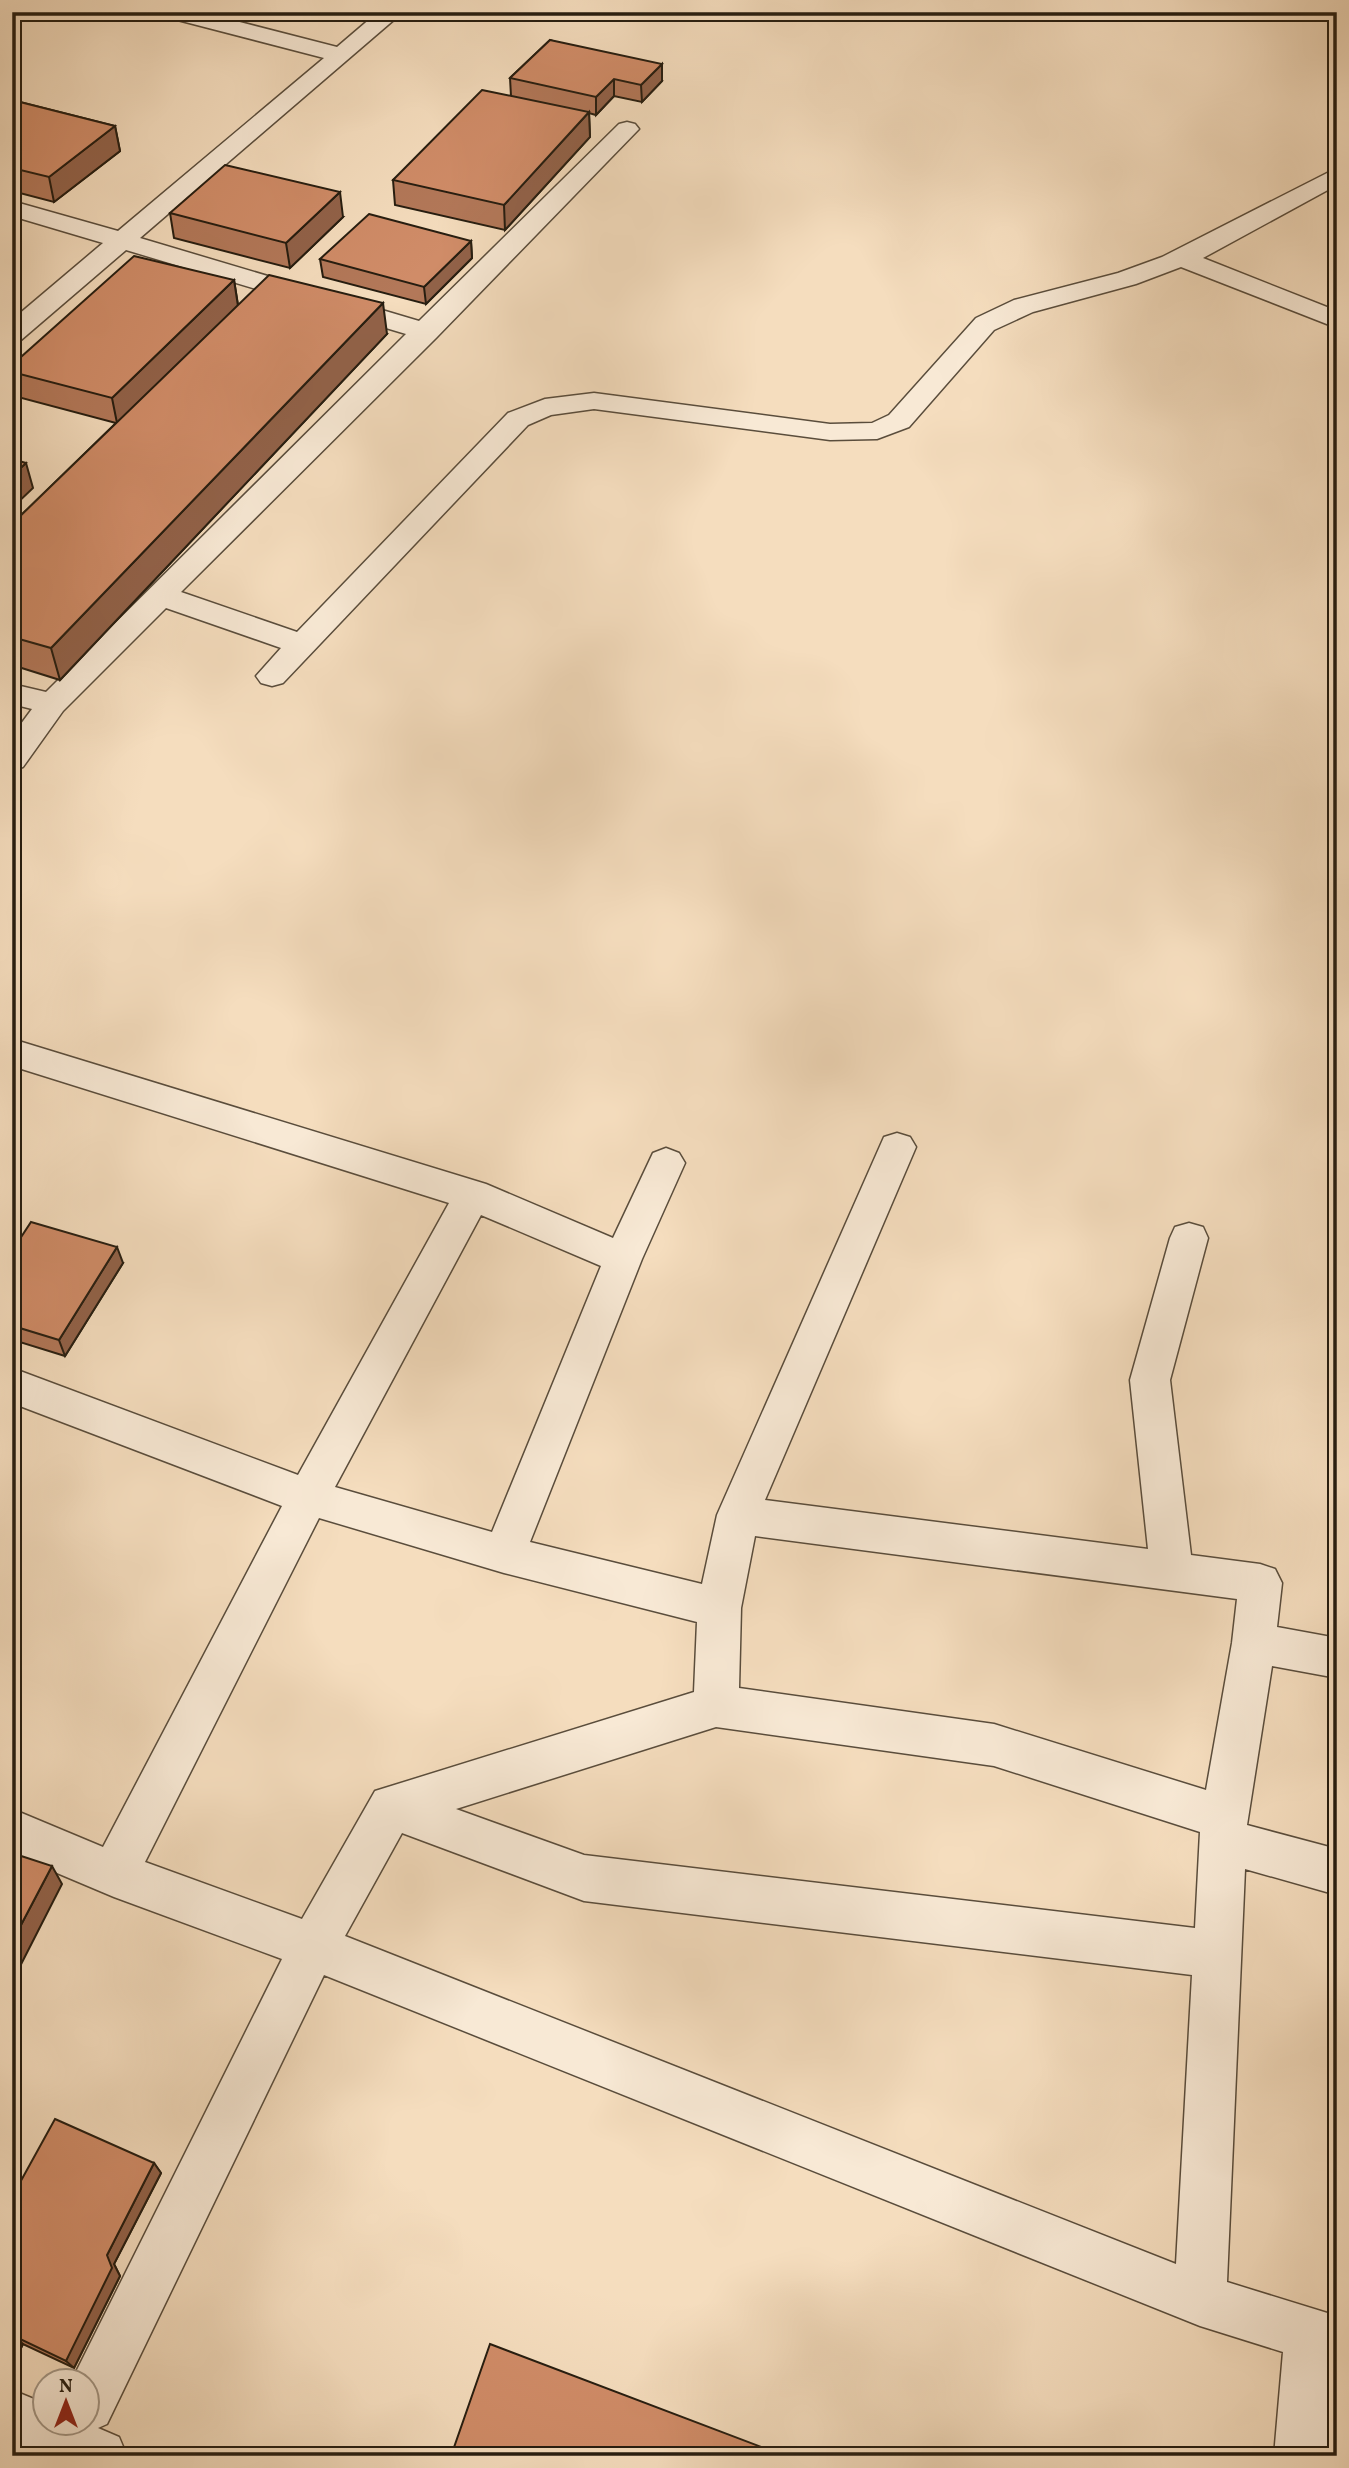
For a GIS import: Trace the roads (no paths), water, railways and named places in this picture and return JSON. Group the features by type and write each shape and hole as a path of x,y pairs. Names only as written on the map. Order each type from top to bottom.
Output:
{"street":[{"path":"174,12 340,55"},
{"path":"12,334 392,12"},
{"path":"12,759 52,704 427,332 627,129"},
{"path":"272,677 518,419 545,407 594,401 830,432 877,431 899,421 985,324 999,316 1020,307 1145,273 1181,257 1337,175"},
{"path":"12,208 427,332"},
{"path":"1181,257 1337,320"},
{"path":"161,596 302,644"},
{"path":"12,694 52,704"},
{"path":"12,1052 474,1195 623,1259"},
{"path":"716,1706 719,1608 738,1515 897,1147"},
{"path":"504,1555 623,1259 666,1163"},
{"path":"114,1874 308,1497 474,1195"},
{"path":"1172,1572 1150,1380 1189,1238"},
{"path":"12,1385 308,1497 504,1555 719,1608"},
{"path":"738,1515 1260,1583 1254,1643 1224,1829 1200,2300"},
{"path":"1254,1643 1337,1658"},
{"path":"12,2417 80,2437 313,1947 391,1807 716,1706 994,1745 1337,1872"},
{"path":"391,1807 584,1878 1217,1954"},
{"path":"12,1831 114,1874 313,1947 1200,2300 1324,2339 1301,2456"}]}
